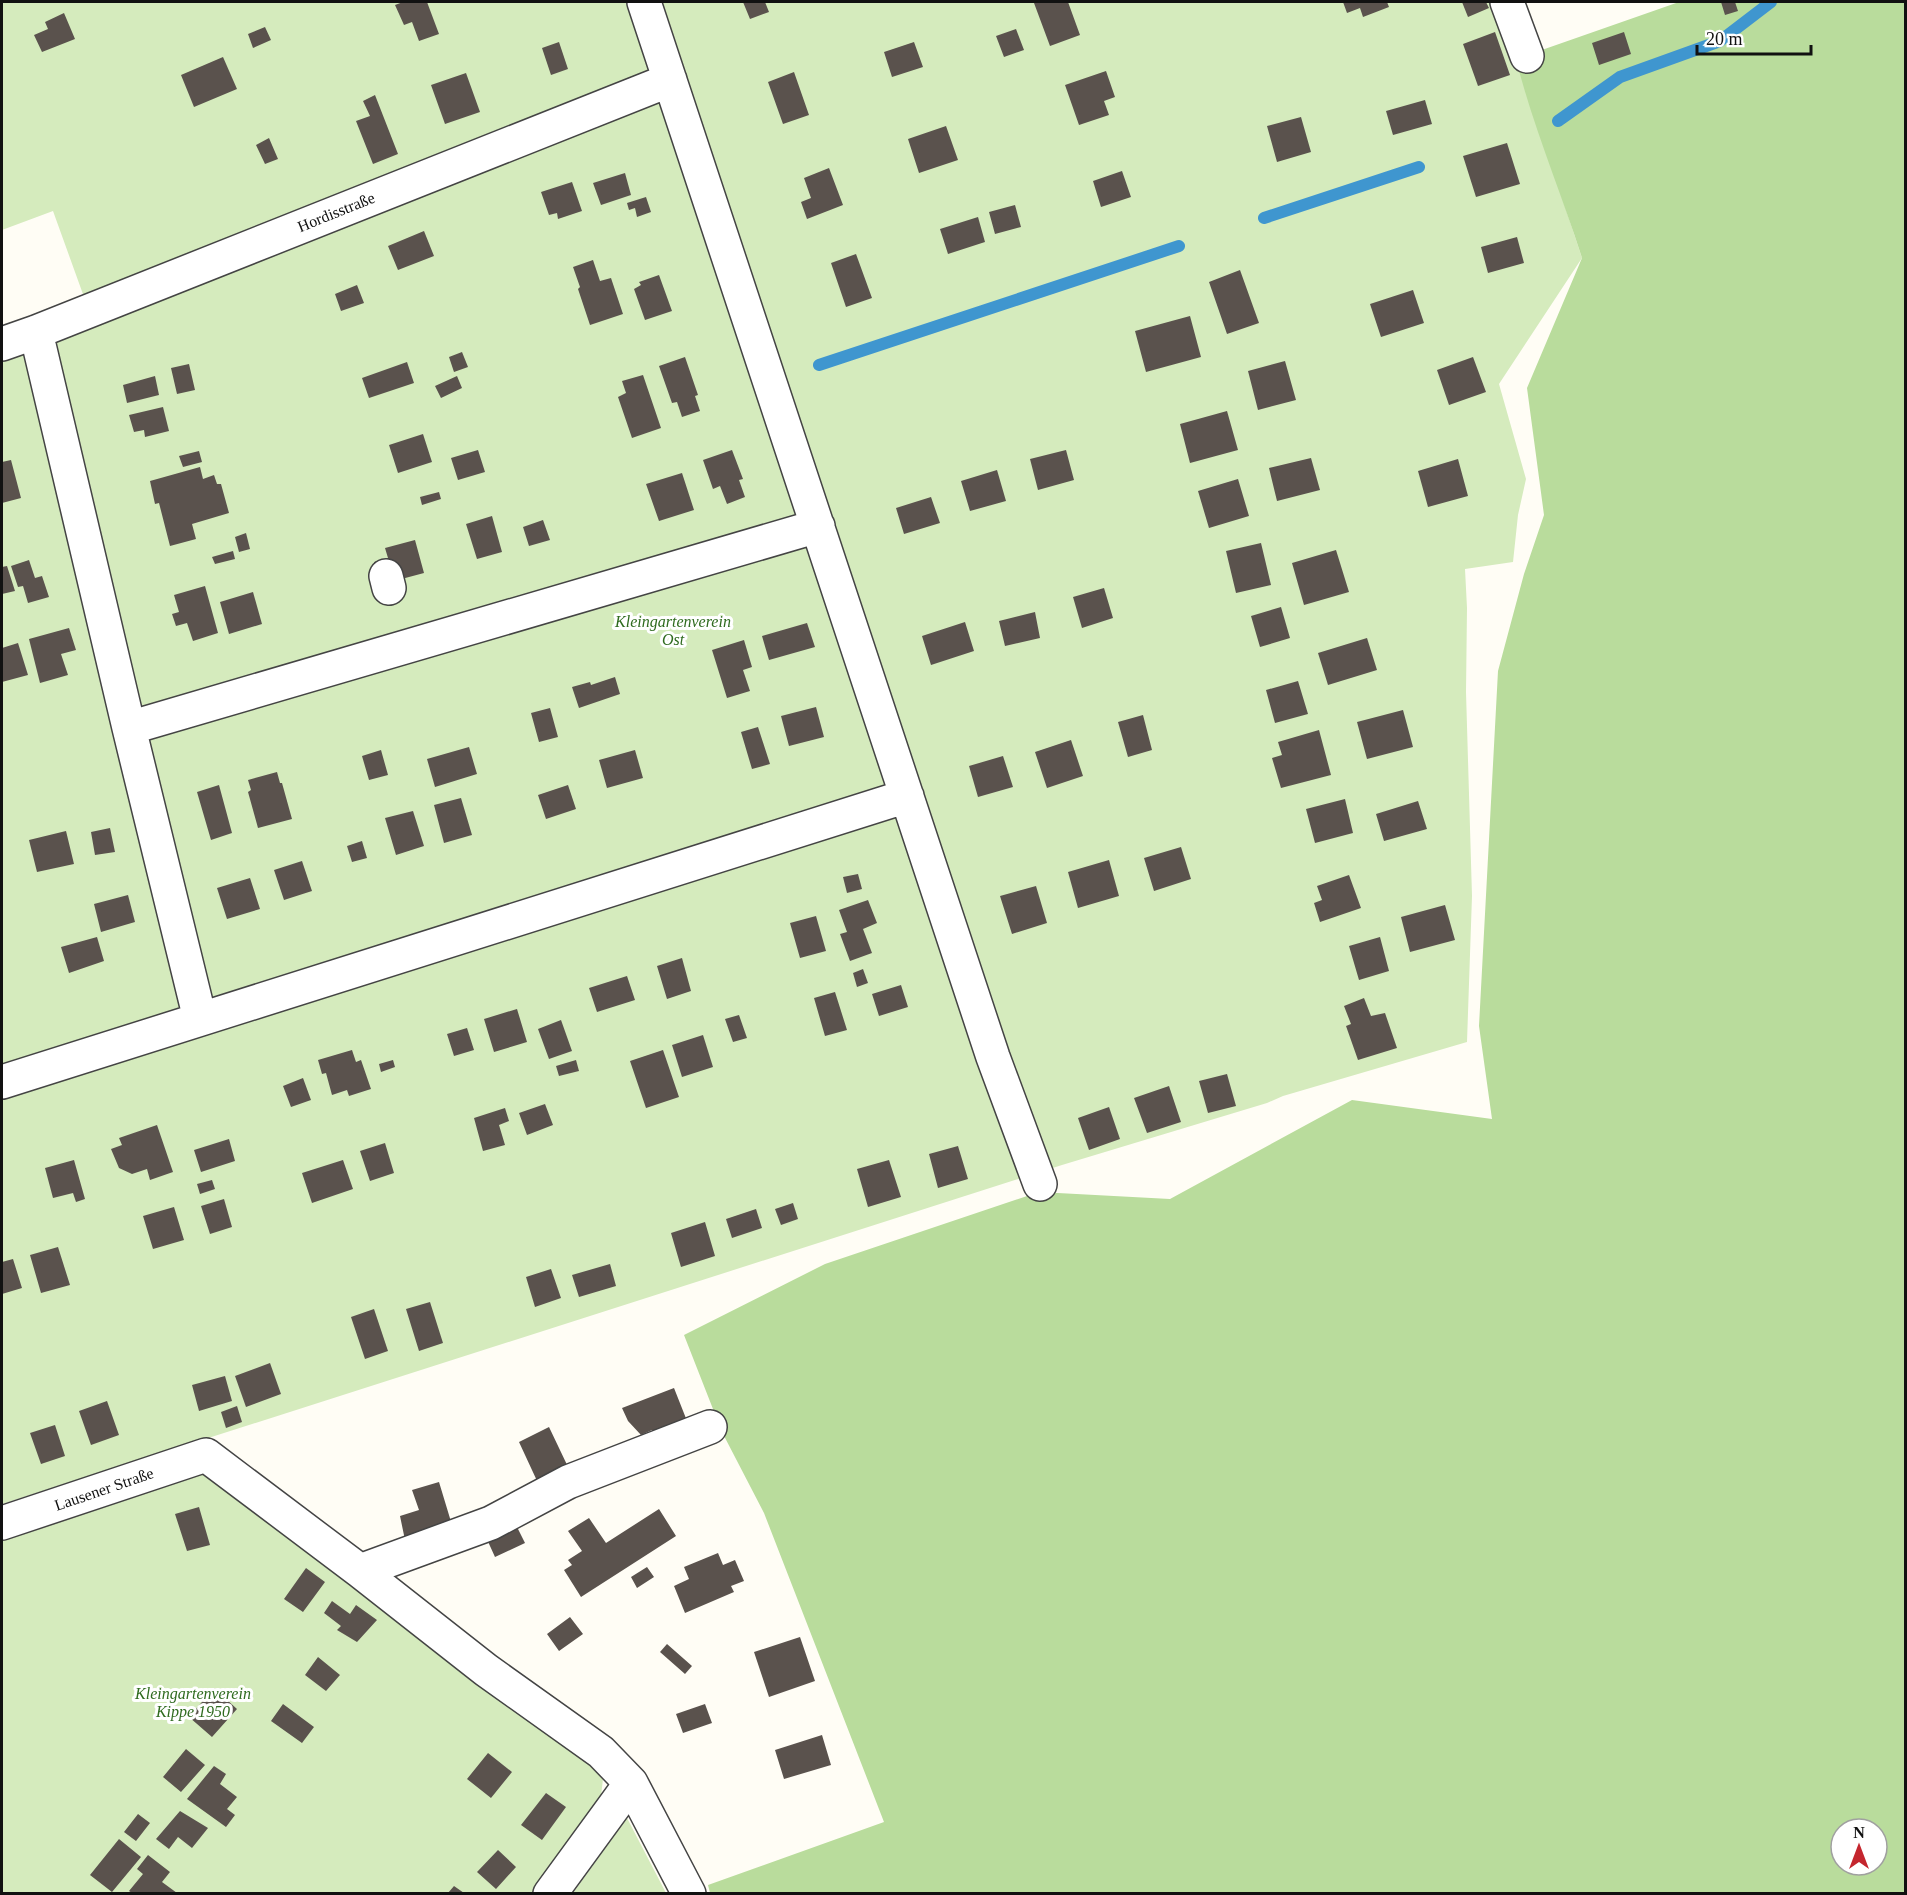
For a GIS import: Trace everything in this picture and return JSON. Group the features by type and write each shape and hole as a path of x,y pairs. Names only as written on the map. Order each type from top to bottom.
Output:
{"street":[{"path":"644,2 993,1057 1040,1184"},
{"path":"1507,2 1527,56"},
{"name":"Hordisstraße","path":"2,344 670,80"},
{"path":"36,332 200,1019"},
{"path":"129,728 818,526"},
{"path":"2,1082 907,796"},
{"path":"360,1571 491,1523 568,1482 710,1427"},
{"name":"Lausener Straße","path":"2,1523 206,1455 360,1571"},
{"path":"360,1571 486,1670 601,1752 631,1783 690,1893"},
{"path":"550,1893 631,1783"}],"green space":[{"name":"Kleingartenverein Ost","path":"2,2 1492,2 1516,59 1582,258 1499,384 1526,479 1518,515 1513,562 1465,569 1472,896 1467,1042 1283,1096 1267,1103 1062,1165 2,1504 2,328 84,297 53,211 2,230"},
{"path":"1679,2 1905,2 1905,1893 710,1893 708,1885 884,1822 764,1513 722,1432 684,1335 825,1264 1039,1192 1170,1199 1352,1100 1492,1119 1479,1026 1498,671 1524,574 1544,515 1527,388 1582,258 1531,110 1516,59"},
{"name":"Kleingartenverein Kippe 1950","path":"201,1471 604,1770 601,1796 535,1893 2,1893 2,1540 114,1504"},
{"path":"627,1818 666,1893 573,1893"}],"building":[{"path":"403,2 427,2 439,34 419,41 412,22 404,25 395,5"},
{"path":"743,2 765,2 769,12 750,19"},
{"path":"1068,2 1080,35 1050,46 1034,3"},
{"path":"1343,2 1387,2 1389,7 1363,17 1360,8 1347,13"},
{"path":"1462,2 1486,2 1489,8 1468,17"},
{"path":"1721,2 1735,2 1738,11 1725,15"},
{"path":"64,13 75,39 42,52 34,35 48,29 45,22"},
{"path":"265,27 271,40 253,48 248,34"},
{"path":"1016,29 1024,50 1004,57 996,36"},
{"path":"1495,32 1510,75 1478,86 1463,44"},
{"path":"1624,32 1631,54 1599,65 1592,43"},
{"path":"559,42 568,69 551,75 542,48"},
{"path":"914,42 923,67 892,77 884,52"},
{"path":"223,57 237,89 194,107 181,75"},
{"path":"1106,71 1115,97 1104,101 1109,115 1079,125 1065,85"},
{"path":"794,72 809,115 783,124 768,82"},
{"path":"466,73 480,112 445,124 431,85"},
{"path":"375,95 398,154 373,164 356,121 370,116 363,101"},
{"path":"1425,100 1432,124 1393,135 1386,111"},
{"path":"1301,117 1311,152 1277,162 1267,126"},
{"path":"946,126 958,160 919,173 908,139"},
{"path":"269,138 278,159 265,164 256,145"},
{"path":"1507,143 1520,184 1476,197 1463,156"},
{"path":"829,168 843,205 807,219 801,202 811,198 804,178"},
{"path":"1122,171 1131,197 1101,207 1093,181"},
{"path":"625,173 631,195 601,205 593,183"},
{"path":"572,182 582,211 558,219 557,213 549,215 541,192"},
{"path":"646,197 651,212 637,217 635,208 629,210 627,203"},
{"path":"1015,205 1021,227 995,234 989,212"},
{"path":"978,217 985,242 948,254 940,229"},
{"path":"424,231 434,256 398,270 388,246"},
{"path":"1517,237 1524,263 1488,273 1481,247"},
{"path":"856,254 872,298 846,307 831,263"},
{"path":"593,260 600,281 611,278 623,314 590,325 573,267"},
{"path":"1240,270 1259,323 1227,334 1209,282"},
{"path":"659,275 672,311 645,320 634,289 641,285 639,282"},
{"path":"357,285 364,303 341,311 335,294"},
{"path":"1413,290 1424,323 1381,337 1370,304"},
{"path":"1190,316 1201,357 1146,372 1135,331"},
{"path":"462,352 468,367 454,372 449,357"},
{"path":"685,357 698,395 695,396 700,411 682,417 677,402 672,403 659,366"},
{"path":"1473,357 1486,392 1449,405 1437,370"},
{"path":"1285,361 1296,400 1258,410 1248,371"},
{"path":"407,362 414,383 369,398 362,378"},
{"path":"189,364 195,390 177,394 171,368"},
{"path":"643,375 661,428 632,438 618,397 626,393 622,381"},
{"path":"155,376 159,395 127,403 123,385"},
{"path":"457,376 462,388 441,398 435,386"},
{"path":"163,407 169,431 145,437 144,430 134,432 129,415"},
{"path":"1227,411 1238,450 1190,463 1180,424"},
{"path":"423,434 432,462 398,473 389,445"},
{"path":"478,450 485,472 458,480 451,458"},
{"path":"732,450 743,479 739,480 745,497 727,504 720,486 713,489 703,460"},
{"path":"1066,450 1074,480 1038,490 1030,459"},
{"path":"199,451 202,462 183,467 179,456"},
{"path":"1311,458 1320,490 1277,501 1269,468"},
{"path":"1458,459 1468,496 1428,507 1418,471"},
{"path":"11,460 21,498 2,503 2,462"},
{"path":"200,467 203,479 214,475 217,484 221,484 229,513 192,524 196,539 170,546 159,503 155,504 150,481"},
{"path":"997,470 1006,501 970,511 961,481"},
{"path":"682,473 694,510 659,521 646,484"},
{"path":"1238,479 1249,516 1209,528 1198,491"},
{"path":"439,492 441,499 422,505 420,497"},
{"path":"931,497 940,523 904,534 896,508"},
{"path":"492,516 502,552 477,559 466,524"},
{"path":"543,520 550,540 529,546 523,527"},
{"path":"246,533 250,549 239,552 235,537"},
{"path":"415,540 424,573 394,581 379,578 374,562 388,558 385,548"},
{"path":"1261,543 1271,585 1236,593 1226,551"},
{"path":"1336,550 1349,592 1304,605 1292,563"},
{"path":"233,551 235,559 215,564 212,557"},
{"path":"29,560 35,578 42,576 49,597 28,603 23,586 18,587 11,566"},
{"path":"7,566 15,591 2,594 2,567"},
{"path":"205,586 218,633 193,641 187,623 176,626 172,614 179,612 174,595"},
{"path":"1104,588 1113,618 1082,628 1073,597"},
{"path":"253,592 262,624 229,634 220,602"},
{"path":"1281,607 1290,638 1260,647 1251,616"},
{"path":"1035,612 1040,638 1005,646 999,621"},
{"path":"965,622 974,651 931,665 922,636"},
{"path":"807,623 815,647 769,660 762,636"},
{"path":"69,628 76,650 61,654 68,675 40,683 29,639"},
{"path":"1367,638 1377,670 1328,685 1318,653"},
{"path":"744,640 752,667 743,670 750,691 727,698 712,650"},
{"path":"18,643 28,675 2,682 2,648"},
{"path":"615,677 620,694 579,708 572,687 590,682 591,685"},
{"path":"1298,681 1308,714 1275,723 1266,690"},
{"path":"816,707 824,737 789,746 781,716"},
{"path":"550,708 558,737 539,742 531,713"},
{"path":"1403,710 1413,747 1367,759 1357,722"},
{"path":"1143,715 1152,750 1128,757 1118,722"},
{"path":"758,727 770,764 752,769 741,732"},
{"path":"1319,730 1331,775 1281,788 1272,758 1282,755 1278,742"},
{"path":"1071,740 1083,776 1047,788 1035,752"},
{"path":"469,747 477,774 435,787 427,759"},
{"path":"381,750 388,775 369,780 362,756"},
{"path":"635,750 643,778 607,788 599,760"},
{"path":"1003,756 1013,787 978,797 969,766"},
{"path":"277,772 292,819 258,828 248,792 251,790 248,780"},
{"path":"219,785 232,833 211,840 197,792"},
{"path":"568,785 576,809 546,819 538,795"},
{"path":"461,798 472,835 444,843 434,805"},
{"path":"1345,799 1353,833 1315,843 1306,809"},
{"path":"1418,801 1427,829 1384,841 1376,814"},
{"path":"413,811 424,846 396,855 385,818"},
{"path":"110,828 115,852 95,855 91,832"},
{"path":"66,831 74,864 37,872 29,840"},
{"path":"362,841 367,858 352,862 347,846"},
{"path":"1181,847 1191,879 1154,891 1144,858"},
{"path":"1109,860 1119,896 1078,908 1068,872"},
{"path":"302,861 312,891 284,900 274,870"},
{"path":"858,874 862,889 847,893 843,877"},
{"path":"1349,875 1361,908 1320,922 1314,903 1322,900 1317,886"},
{"path":"250,878 260,909 227,919 217,888"},
{"path":"1036,886 1047,923 1012,934 1000,896"},
{"path":"128,895 135,922 101,932 94,904"},
{"path":"868,900 877,923 863,929 872,953 850,961 840,934 847,932 839,910"},
{"path":"1445,905 1455,940 1410,952 1401,917"},
{"path":"816,916 826,951 800,958 790,923"},
{"path":"97,937 104,961 69,973 61,947"},
{"path":"1380,937 1389,971 1359,980 1349,946"},
{"path":"682,958 691,991 667,999 657,966"},
{"path":"863,969 868,983 857,987 853,973"},
{"path":"627,976 635,1000 597,1012 589,988"},
{"path":"901,985 908,1007 879,1016 872,994"},
{"path":"835,992 847,1030 825,1036 814,998"},
{"path":"1364,998 1371,1016 1385,1013 1397,1048 1358,1060 1346,1026 1351,1024 1344,1006"},
{"path":"517,1009 527,1042 494,1052 484,1019"},
{"path":"739,1015 747,1038 733,1042 725,1019"},
{"path":"561,1020 572,1051 549,1059 538,1029"},
{"path":"467,1028 474,1050 454,1056 447,1034"},
{"path":"703,1035 713,1067 682,1077 672,1045"},
{"path":"352,1050 356,1062 361,1060 371,1089 349,1096 347,1090 332,1095 326,1073 322,1074 318,1060"},
{"path":"663,1050 679,1097 646,1108 630,1061"},
{"path":"393,1060 395,1067 381,1072 379,1064"},
{"path":"576,1060 579,1071 559,1076 556,1066"},
{"path":"1227,1074 1236,1106 1208,1113 1199,1081"},
{"path":"303,1078 311,1100 291,1107 283,1086"},
{"path":"1169,1086 1181,1122 1147,1133 1134,1098"},
{"path":"545,1104 553,1125 527,1135 519,1113"},
{"path":"1109,1107 1120,1139 1089,1150 1078,1118"},
{"path":"505,1108 509,1121 499,1125 505,1145 483,1151 474,1118"},
{"path":"157,1125 173,1172 150,1180 147,1169 132,1174 119,1168 111,1149 122,1145 119,1138"},
{"path":"229,1139 235,1161 201,1172 194,1150"},
{"path":"385,1143 394,1173 370,1181 360,1151"},
{"path":"958,1146 968,1179 938,1188 929,1154"},
{"path":"74,1160 85,1199 76,1202 73,1193 53,1198 45,1168"},
{"path":"343,1160 353,1189 312,1203 302,1173"},
{"path":"889,1160 901,1197 868,1207 857,1169"},
{"path":"212,1180 215,1189 200,1194 197,1184"},
{"path":"224,1199 232,1227 210,1234 201,1206"},
{"path":"793,1203 798,1219 781,1225 775,1209"},
{"path":"174,1207 184,1240 153,1249 143,1216"},
{"path":"756,1209 762,1228 732,1238 726,1219"},
{"path":"705,1222 715,1256 681,1267 671,1233"},
{"path":"58,1247 70,1285 41,1293 30,1255"},
{"path":"13,1259 22,1288 2,1294 2,1262"},
{"path":"610,1264 616,1286 579,1297 572,1275"},
{"path":"551,1269 561,1298 535,1307 526,1277"},
{"path":"430,1302 443,1343 419,1351 406,1309"},
{"path":"374,1309 388,1351 365,1359 351,1317"},
{"path":"270,1363 281,1394 246,1407 235,1376"},
{"path":"225,1376 232,1401 199,1411 192,1385"},
{"path":"674,1388 689,1426 656,1438 652,1430 641,1435 628,1421 622,1408"},
{"path":"107,1401 119,1435 91,1445 79,1411"},
{"path":"237,1406 242,1422 226,1428 221,1412"},
{"path":"55,1425 65,1456 41,1464 30,1433"},
{"path":"549,1427 569,1469 538,1483 519,1442"},
{"path":"439,1482 452,1525 405,1540 400,1516 419,1510 412,1490"},
{"path":"199,1507 210,1545 187,1551 175,1514"},
{"path":"659,1509 676,1536 581,1597 564,1570 572,1565 568,1560 582,1551 568,1531 589,1518 606,1543"},
{"path":"514,1521 525,1543 495,1557 485,1535"},
{"path":"718,1553 723,1565 735,1560 744,1581 731,1586 734,1592 685,1613 674,1586 689,1579 684,1567"},
{"path":"647,1567 654,1577 637,1588 631,1577"},
{"path":"306,1568 325,1582 303,1612 284,1599"},
{"path":"332,1601 350,1614 356,1605 377,1620 357,1642 337,1630 341,1626 324,1613"},
{"path":"570,1617 583,1634 559,1651 547,1634"},
{"path":"800,1637 815,1681 769,1697 754,1652"},
{"path":"667,1644 692,1666 685,1674 660,1652"},
{"path":"318,1657 340,1675 326,1691 305,1675"},
{"path":"214,1688 237,1709 212,1737 189,1717"},
{"path":"283,1704 314,1727 302,1743 271,1721"},
{"path":"705,1704 712,1723 683,1733 676,1714"},
{"path":"822,1735 831,1765 784,1779 775,1750"},
{"path":"186,1749 205,1765 181,1792 163,1777"},
{"path":"488,1753 512,1772 491,1798 467,1779"},
{"path":"214,1766 226,1774 220,1784 237,1797 227,1809 235,1815 226,1827 187,1799"},
{"path":"546,1793 566,1807 542,1840 521,1825"},
{"path":"180,1811 208,1828 192,1848 178,1837 169,1849 156,1839"},
{"path":"138,1814 150,1823 136,1841 124,1832"},
{"path":"119,1839 141,1857 112,1892 90,1875"},
{"path":"498,1850 516,1867 496,1889 477,1872"},
{"path":"148,1855 170,1872 162,1882 177,1893 132,1893 129,1891 143,1874 137,1869"},
{"path":"454,1886 464,1893 448,1893"}],"waterway":[{"path":"1558,121 1620,77 1720,41 1771,2"},
{"path":"1264,218 1419,167"},
{"path":"819,365 1179,246"}]}
